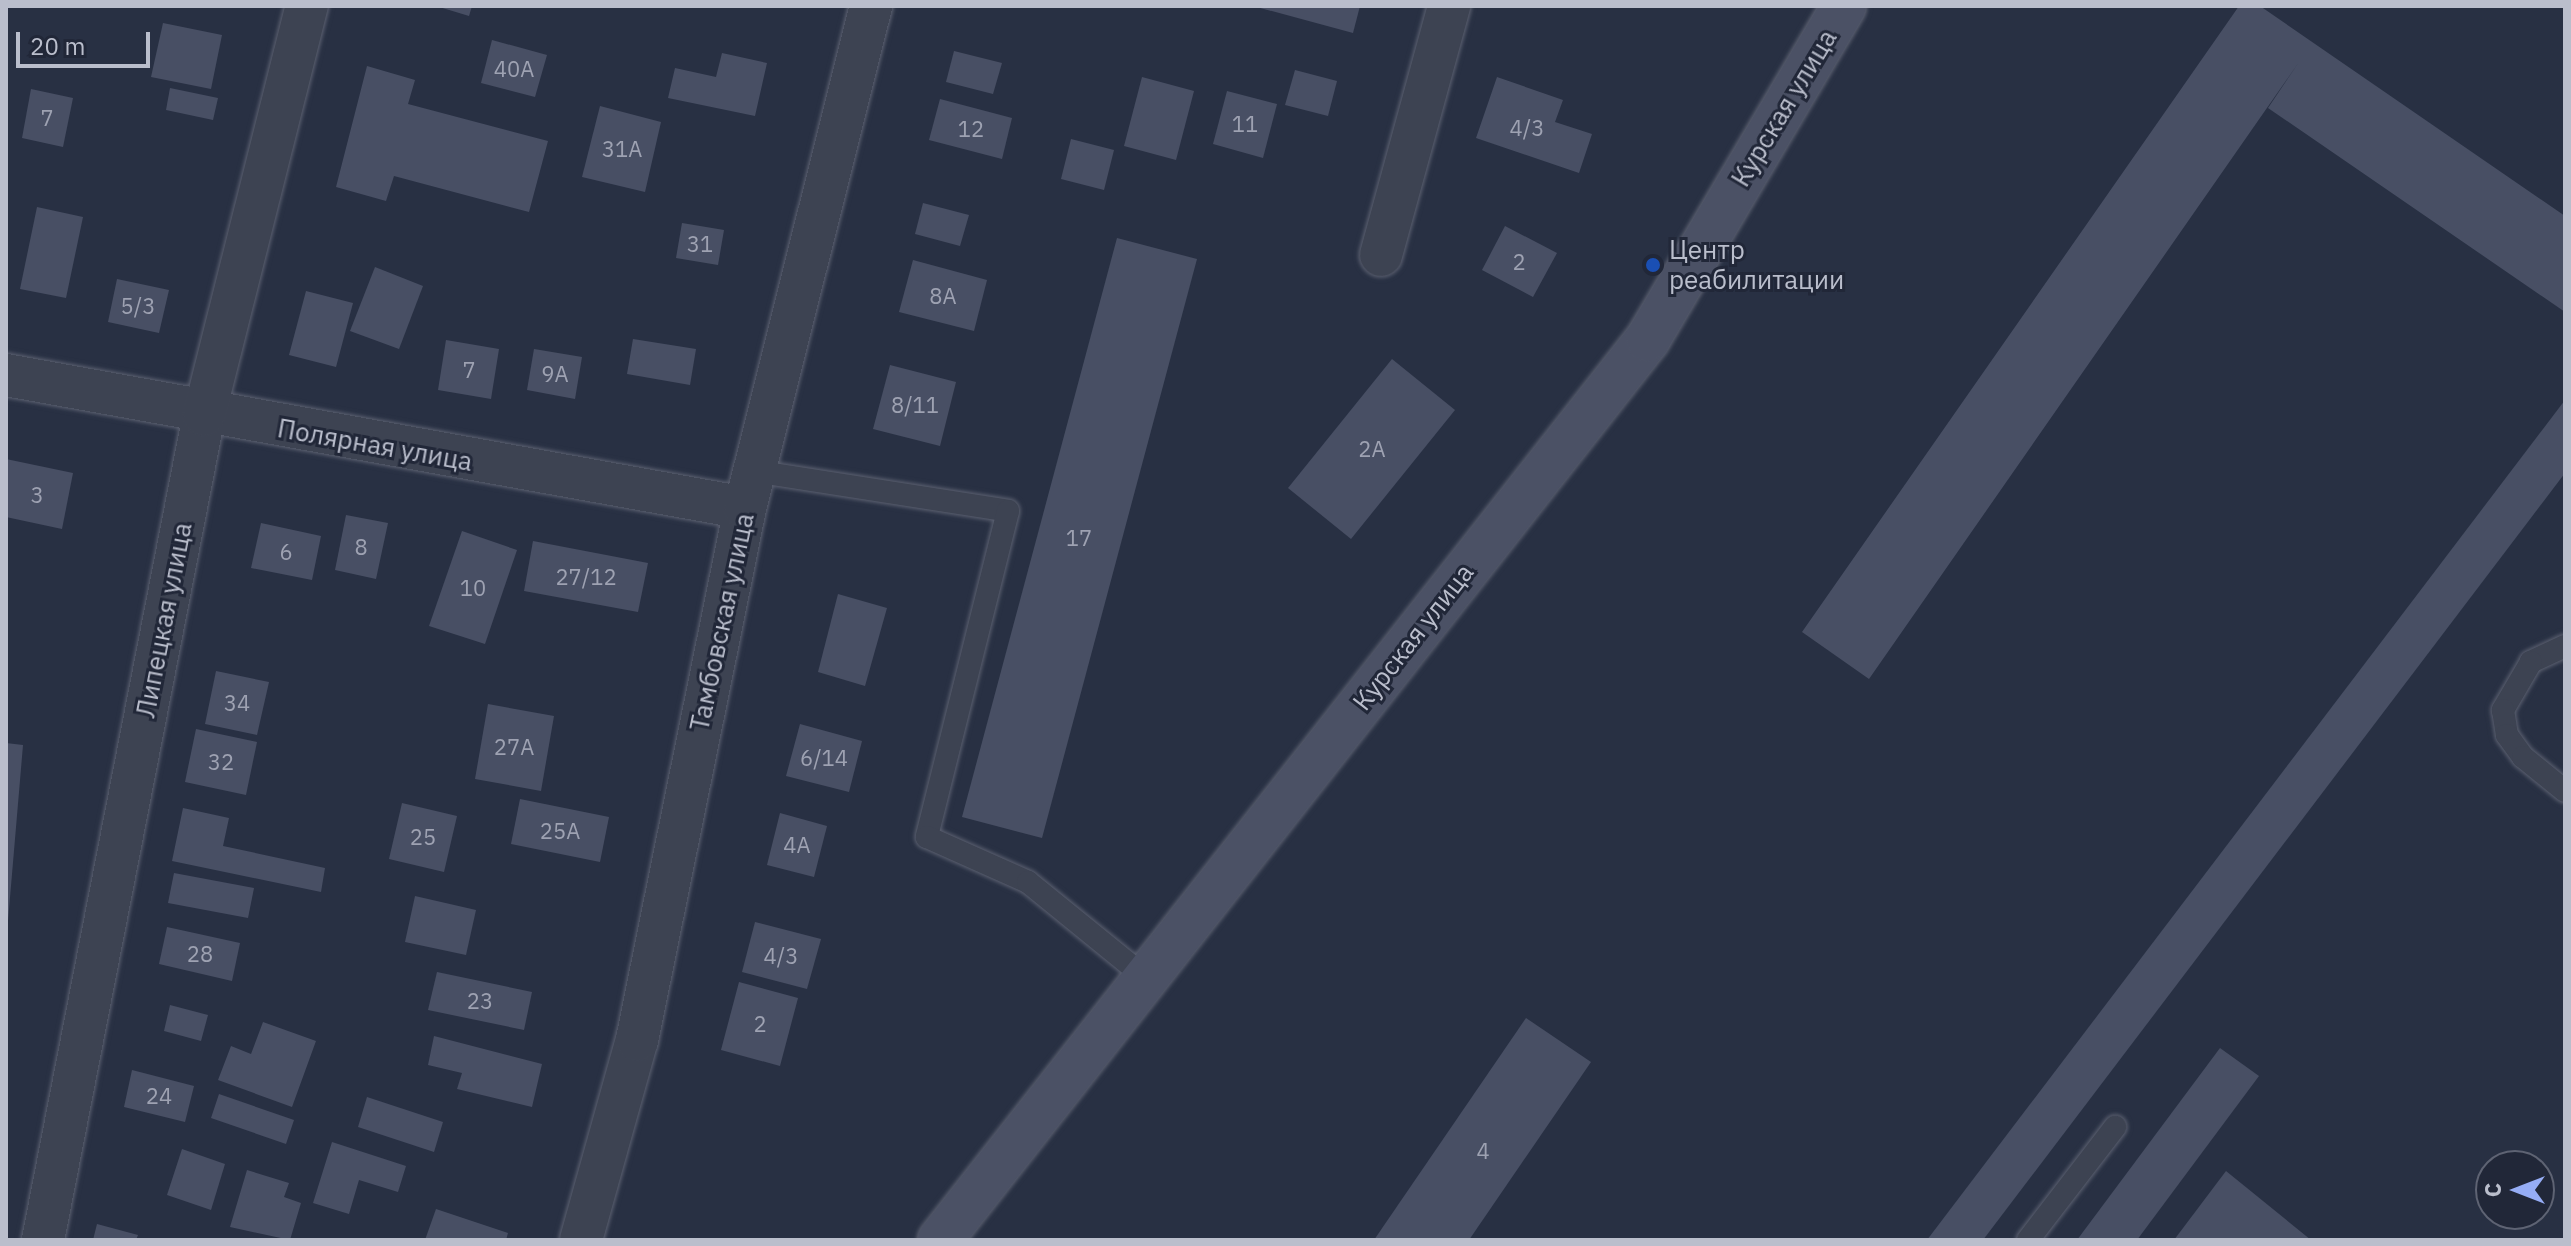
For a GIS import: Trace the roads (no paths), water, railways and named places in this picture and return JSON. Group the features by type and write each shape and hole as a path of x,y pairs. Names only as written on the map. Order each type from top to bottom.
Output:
{"street":[{"name":"Липецкая улица","path":"43,1240 204,415 307,6"},
{"name":"Тамбовская улица","path":"581,1240 637,1040 749,490 871,6"},
{"path":"1381,255 1449,6"},
{"name":"Курская улица","path":"940,1240 1648,339 1844,6"},
{"name":"Полярная улица","path":"6,375 204,415 749,490"}],"lane":[{"path":"749,490 1008,511 927,837 1028,882 1146,978"},
{"path":"2565,646 2531,662 2503,710 2507,735 2523,757 2565,791"},
{"path":"2028,1240 2115,1127"}],"place":[{"name":"Центр реабилитации","path":"1653,265"}]}
